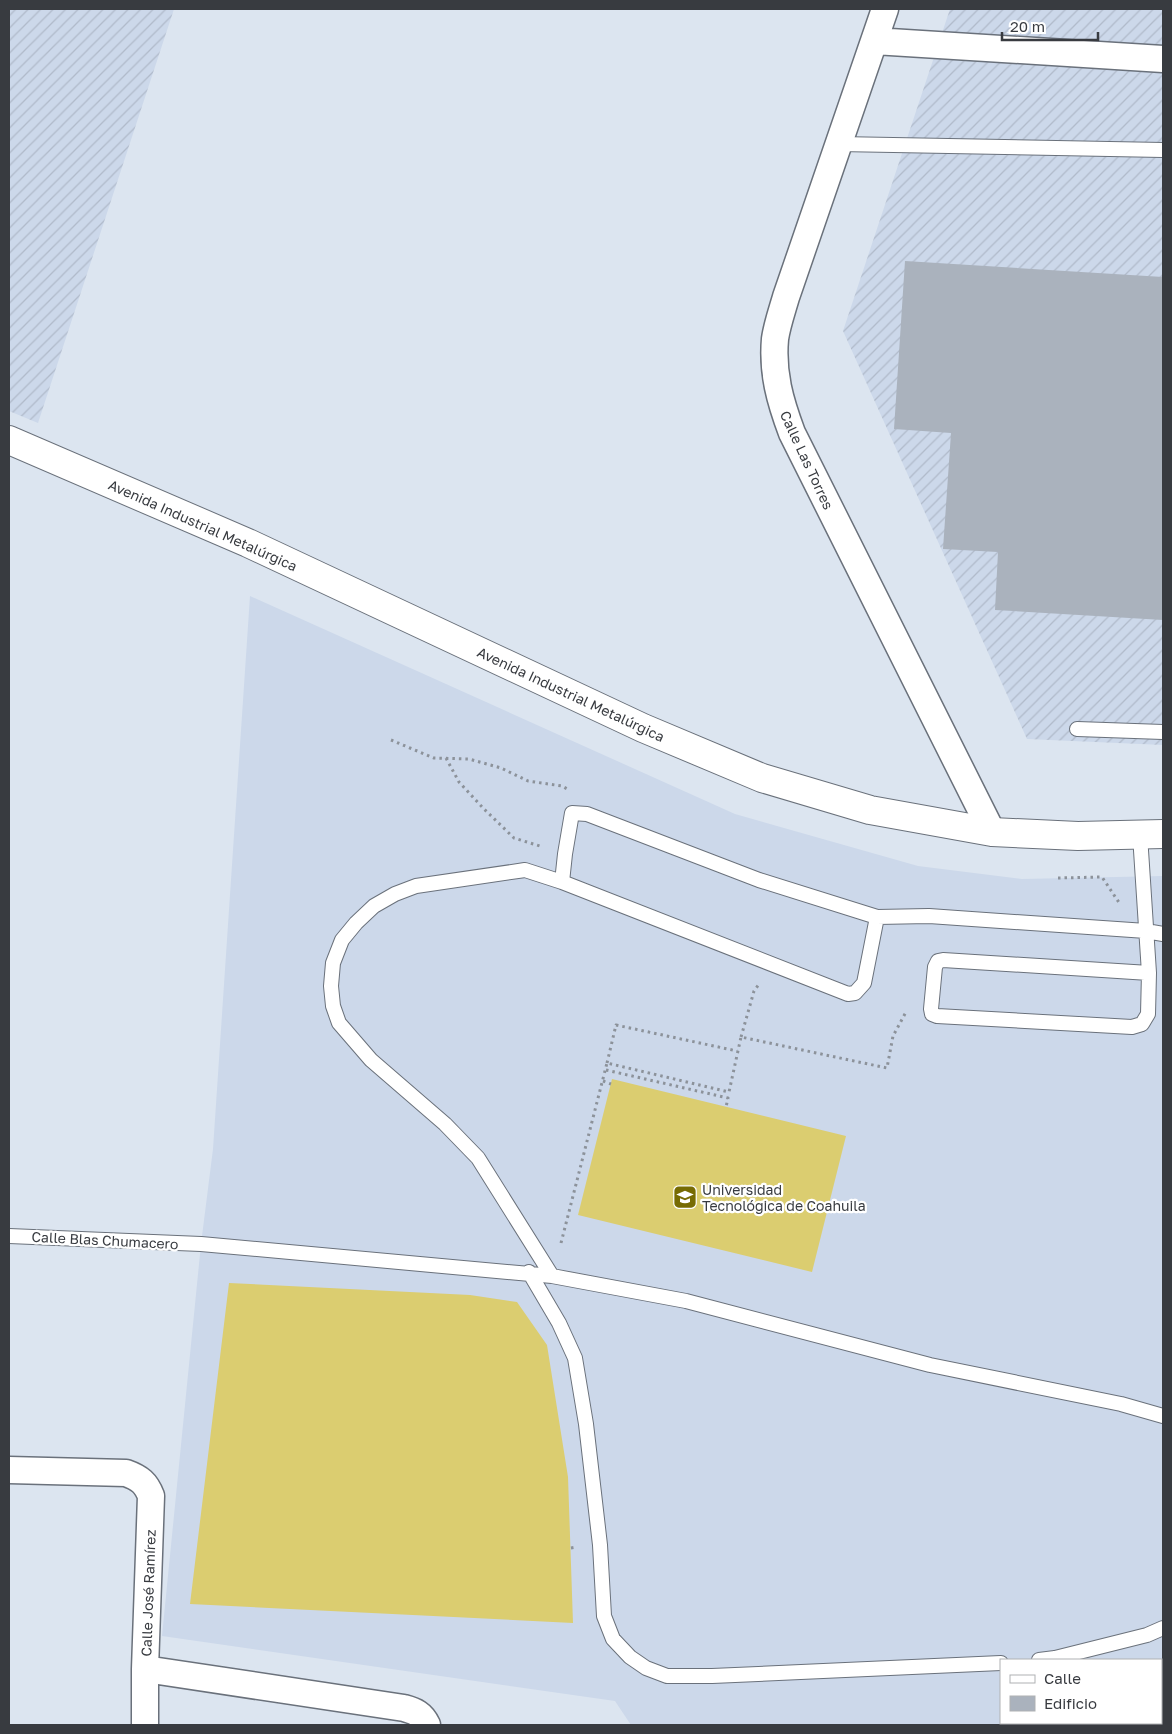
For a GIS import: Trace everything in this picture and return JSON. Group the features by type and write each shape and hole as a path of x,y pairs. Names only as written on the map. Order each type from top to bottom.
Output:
{"street":[{"name":"Calle Las Torres","path":"885,9 786,297 775,337 775,372 780,402 792,433 992,832"},
{"path":"874,41 1163,60"},
{"name":"Avenida Industrial Metalúrgica","path":"9,440 248,543 643,728 762,778 870,810 992,832 1078,836 1152,835"},
{"name":"Calle José Ramírez","path":"9,1470 126,1473 139,1478 147,1486 151,1496 145,1725"},
{"path":"145,1669 404,1708 416,1712 425,1722"}],"lane":[{"path":"838,144 1163,150"},
{"path":"1077,729 1163,732"},
{"path":"562,882 572,813 587,814 759,880 878,917 929,916 1163,934"},
{"path":"1149,973 943,960 938,961 934,967 931,1009 932,1014 937,1016 1137,1026 1142,1024 1148,1014 1149,973 1141,931 1152,835"},
{"path":"552,1276 478,1158 444,1124 372,1060 340,1023 332,1006 333,963 342,940 356,923 374,906 395,894 416,886 525,870 562,882 848,994 855,993 864,983 878,917"},
{"name":"Calle Blas Chumacero","path":"9,1236 201,1244 529,1272 686,1301 930,1366 1121,1404 1163,1416"},
{"path":"529,1272 559,1322 575,1358 586,1424 600,1545 604,1616 613,1639 630,1657 646,1668 667,1676 712,1676 1000,1663"},
{"path":"1047,1659 1129,1639 1163,1628"}],"path":[{"path":"391,740 434,758 469,759 501,768 528,781 562,786 586,798 587,814"},
{"path":"446,758 460,782 514,838 565,854"},
{"path":"1058,878 1102,876 1141,931"},
{"path":"607,1063 729,1092 737,1051 754,991 772,965"},
{"path":"741,1037 887,1068 893,1036 906,1012 932,1014"},
{"path":"552,1276 616,1026 737,1051"},
{"path":"606,1070 728,1098 726,1107"},
{"path":"603,1081 611,1084"}],"shaded area":[{"path":"9,9 174,9 38,423 9,411"},
{"path":"950,9 1163,9 1163,745 1027,739 843,331"},
{"name":"Universidad Tecnológica de Coahuila","path":"250,596 735,814 918,866 1022,879 1163,876 1163,1725 631,1725 615,1701 162,1636 201,1244 213,1149"},
{"path":"612,1079 846,1136 812,1272 578,1215"},
{"path":"229,1283 470,1295 517,1302 547,1345 568,1477 573,1623 190,1604"}],"building":[{"path":"905,261 1163,277 1163,620 995,610 998,552 943,549 951,433 894,429"}],"place":[{"name":"Universidad Tecnológica de Coahuila","path":"685,1197"}]}
